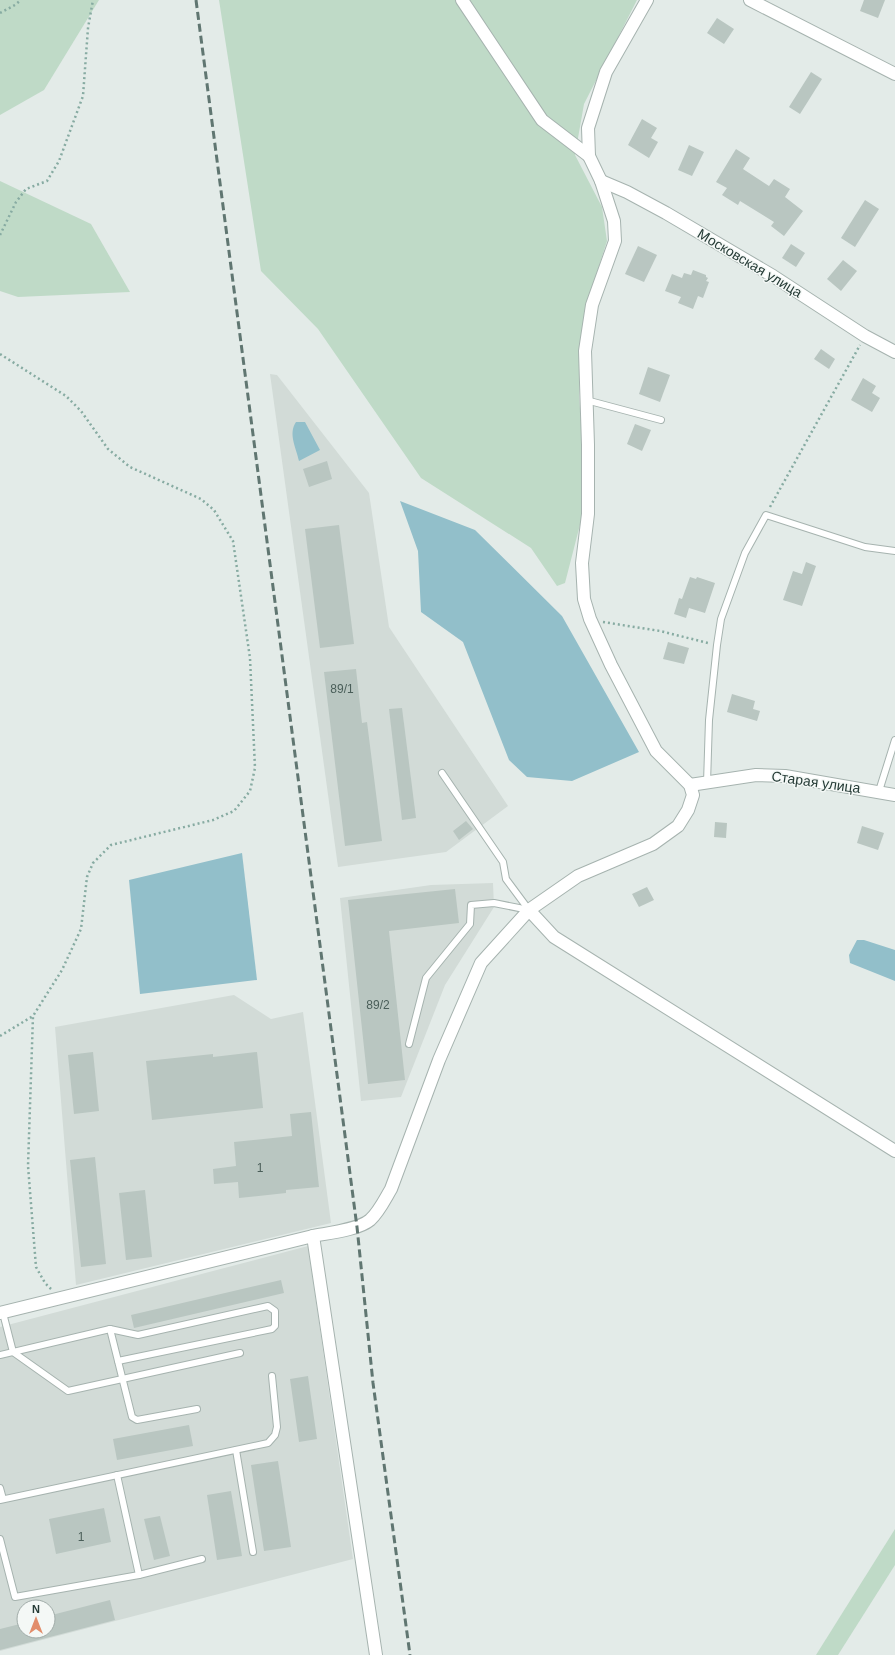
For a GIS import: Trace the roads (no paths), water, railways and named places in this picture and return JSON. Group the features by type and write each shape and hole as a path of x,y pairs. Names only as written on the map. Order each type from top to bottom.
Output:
{"street":[{"path":"462,0 542,120 589,156"},
{"path":"2,1313 313,1236 357,1227 369,1220 382,1205 391,1189 439,1060 481,963 529,910 578,876 653,844 678,826 688,810 693,795 690,785 656,751 611,665 590,619 584,599 582,563 588,514 588,445 585,351 592,305 615,241 614,221 601,181 589,156 588,128 606,72 647,0"},
{"path":"750,0 895,74"},
{"name":"Московская улица","path":"601,181 627,192 680,221 773,276 865,336 895,352"},
{"name":"Старая улица","path":"690,785 756,775 785,776 895,795"},
{"path":"529,910 554,937 895,1151"},
{"path":"313,1236 376,1655"}],"lane":[{"path":"586,400 661,420"},
{"path":"707,783 709,720 721,619 745,553 766,515 865,548 895,551"},
{"path":"879,792 895,740"},
{"path":"442,773 504,862 506,879 529,910"},
{"path":"409,1044 426,978 470,924 471,905 494,903 529,910"},
{"path":"0,1355 110,1329 138,1335 268,1306 275,1311 275,1326 272,1329 118,1361"},
{"path":"2,1313 13,1352 68,1391 240,1353"},
{"path":"110,1329 132,1417 137,1420 197,1409"},
{"path":"0,1488 1,1500 268,1443 275,1435 277,1427 272,1376"},
{"path":"236,1450 253,1552"},
{"path":"117,1475 139,1575"},
{"path":"0,1539 15,1597 139,1575 202,1559"}],"water":[{"path":"296,422 305,422 320,450 299,461 293,441 293,431"},
{"path":"400,501 475,530 562,616 639,752 572,781 527,777 509,760 463,642 421,612 418,551"},
{"path":"242,853 257,980 140,994 129,880"},
{"path":"857,940 864,940 895,950 895,981 850,963 849,955"}],"railway":[{"path":"196,0 357,1227 373,1383 410,1655"}]}
